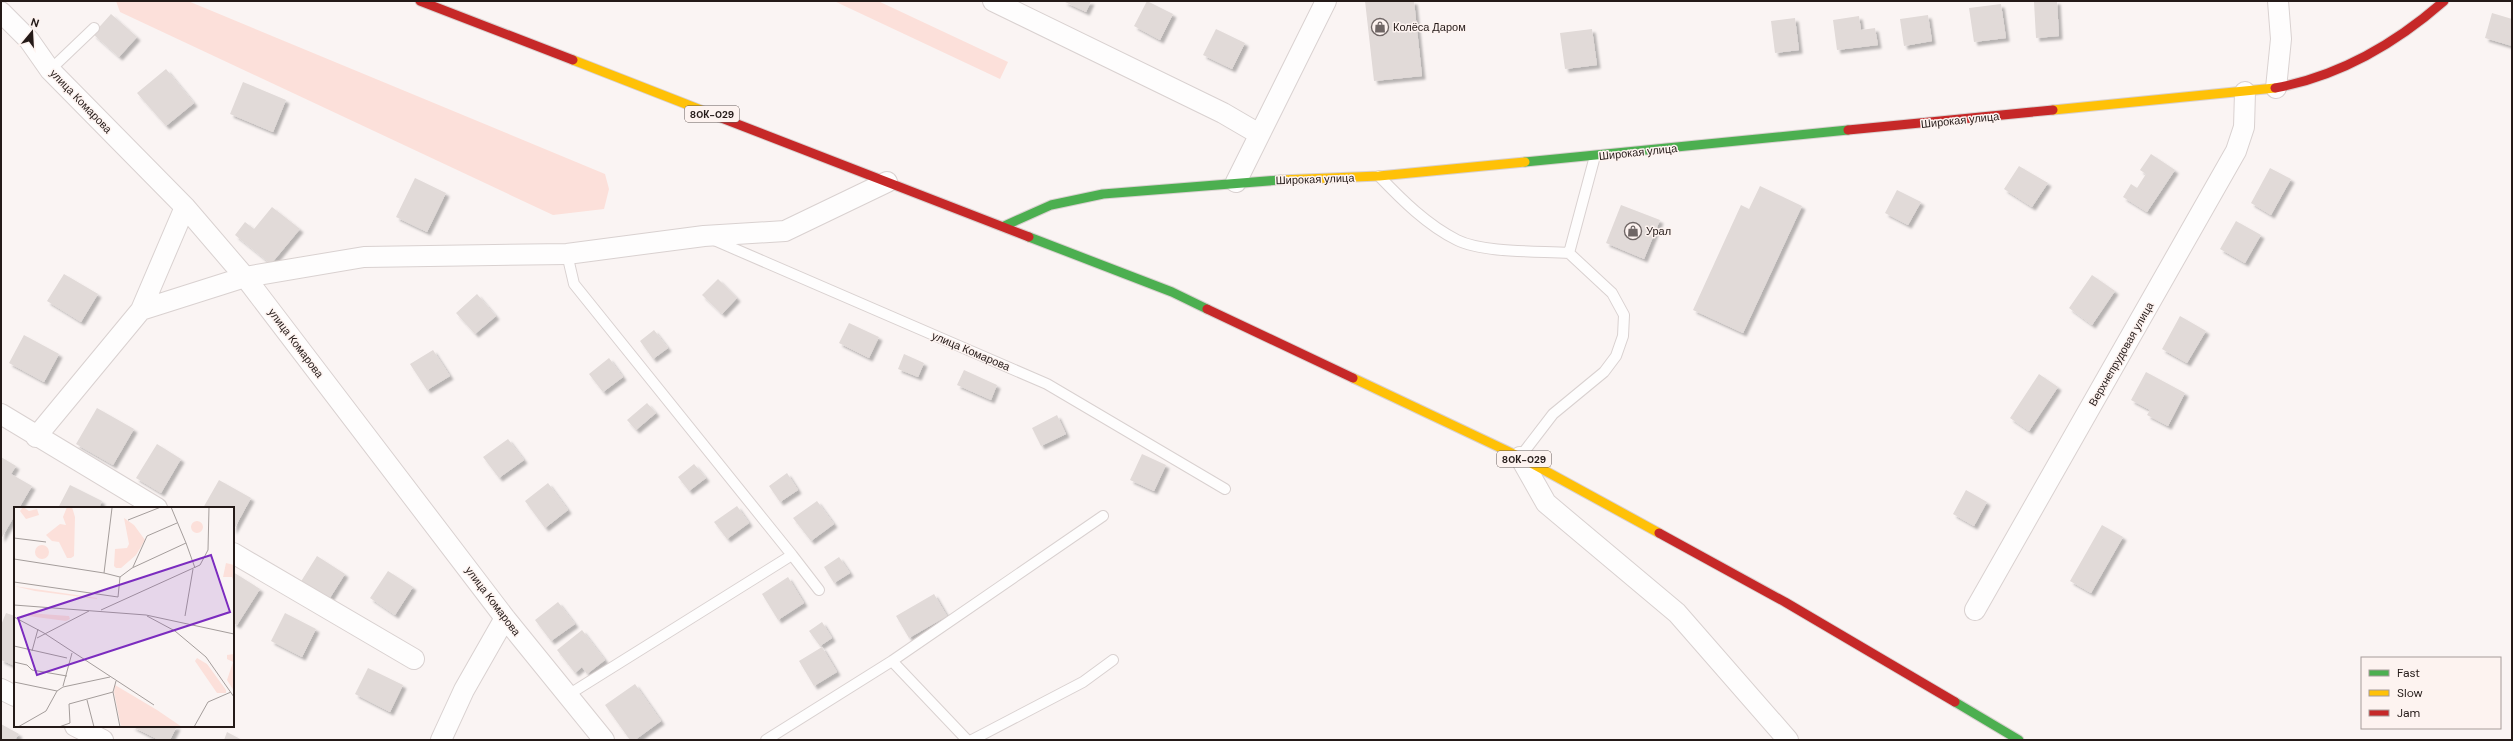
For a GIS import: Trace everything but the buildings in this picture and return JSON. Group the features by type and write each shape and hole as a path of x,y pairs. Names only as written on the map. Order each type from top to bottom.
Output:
{"main road":[{"name":"80К-029","path":"420,1 1172,292 1520,457 1785,602 2019,740"},
{"path":"2276,88 2308,82 2348,68 2382,50 2417,26 2444,1"},
{"name":"Широкая улица","path":"1004,226 1051,205 1103,194 1236,182 1379,176 2276,88"}],"street":[{"path":"993,1 1223,113 1259,134"},
{"path":"1236,182 1326,1"},
{"path":"2276,88 2281,39 2278,1"},
{"name":"улица Комарова","path":"1,12 29,40 50,70 185,207 246,277 505,618 604,740"},
{"name":"Верхнепрудовая улица","path":"1975,610 2236,151 2244,127 2245,92"},
{"path":"141,310 246,277 364,256 567,254 704,236 785,231 888,182"},
{"path":"36,437 141,310 185,207"},
{"path":"1,414 36,437 155,507"},
{"path":"1520,457 1546,503 1677,614 1788,740"},
{"path":"234,554 414,659"},
{"path":"441,740 464,690 505,618"},
{"path":"1,689 14,696"},
{"path":"77,727 103,740"}],"lane":[{"path":"50,70 94,28"},
{"path":"1569,253 1595,156"},
{"path":"1379,176 1407,206 1457,240 1480,247 1569,253 1612,293 1624,315 1623,336 1616,356 1604,372 1553,414 1520,457"},
{"name":"улица Комарова","path":"704,236 1047,384 1225,488"},
{"path":"567,254 574,284 819,590"},
{"path":"766,740 892,661 1104,516"},
{"path":"568,695 792,556"},
{"path":"972,740 1083,682 1112,660"},
{"path":"892,661 967,740"}],"shaded area":[{"path":"116,1 188,1 605,174 609,189 604,209 553,215 120,12"},
{"path":"834,1 878,1 1008,62 1000,79"}],"traffic: fast":[{"path":"1525,162 1848,130"},
{"path":"1004,226 1051,205 1103,194 1280,180"},
{"path":"1029,237 1172,292 1207,309"},
{"path":"1955,702 2019,740"}],"traffic: slow":[{"path":"573,60 719,117"},
{"path":"2053,110 2275,88"},
{"path":"1280,180 1379,176 1525,162"},
{"path":"1353,378 1520,457 1659,533"}],"traffic: jam":[{"path":"420,1 573,60"},
{"path":"2275,88 2299,83 2322,75 2344,67 2366,56 2406,31 2444,1"},
{"path":"1848,130 2053,110"},
{"path":"719,117 1029,237"},
{"path":"1207,309 1353,378"},
{"path":"1659,533 1785,602 1955,702"}],"place":[{"name":"Колёса Даром","path":"1380,27"},
{"name":"Урал","path":"1633,231"}]}
